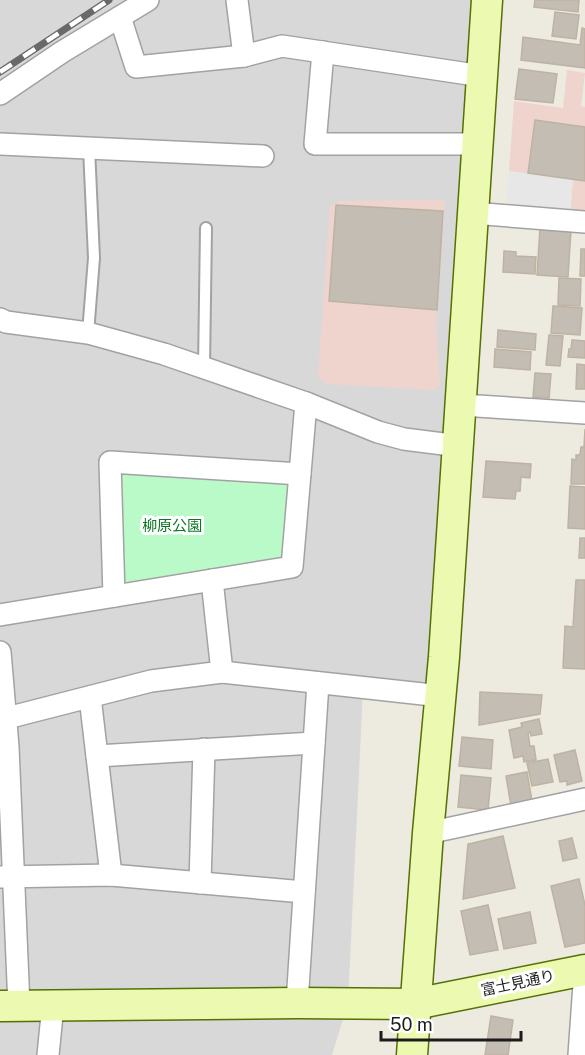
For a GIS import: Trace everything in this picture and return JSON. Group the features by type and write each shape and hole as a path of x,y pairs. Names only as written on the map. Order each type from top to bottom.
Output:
{"street":[{"path":"0,94 62,52 148,0"},
{"path":"237,0 244,56"},
{"path":"412,1055 462,405 472,213 487,0"},
{"path":"120,17 136,67 244,56 282,46 482,76"},
{"path":"323,52 315,144 477,144"},
{"path":"0,144 263,156"},
{"path":"472,213 585,222"},
{"path":"0,319 6,322 88,333 164,354 306,403 378,432 404,439 459,446"},
{"path":"0,615 292,567 306,403"},
{"path":"462,405 585,413"},
{"path":"114,596 110,462 300,474"},
{"path":"212,580 222,672"},
{"path":"1,663 7,718 4,747 10,1006"},
{"path":"7,718 151,681 222,672 441,696"},
{"path":"297,1003 318,683"},
{"path":"90,696 111,875"},
{"path":"97,756 314,743"},
{"path":"200,883 204,749"},
{"path":"428,833 585,799"},
{"path":"7,877 111,875 304,892"},
{"path":"579,1055 585,970"},
{"name":"富士見通り","path":"10,1006 416,1004 585,970"},
{"path":"48,1055 53,1005"}],"lane":[{"path":"88,333 94,258 89,148"},
{"path":"204,368 206,228"}],"shaded area":[{"path":"0,0 487,0 441,696 363,689 348,1003 332,1055 0,1055"},
{"path":"567,70 585,73 581,106 585,107 585,214 570,213 573,180 509,171 514,101 563,108"},
{"path":"509,171 573,180 570,213 512,209 506,202"},
{"path":"445,200 436,320 440,385 434,390 326,384 318,377 330,207 338,201"}],"green space":[{"name":"柳原公園","path":"110,462 300,474 292,567 114,596"}],"building":[{"path":"535,0 579,0 578,12 534,7"},
{"path":"555,12 579,15 576,39 552,36"},
{"path":"582,28 585,29 585,68 521,60 523,37 580,45"},
{"path":"519,69 557,74 553,103 515,99"},
{"path":"535,120 585,127 585,181 528,173"},
{"path":"336,205 443,211 437,310 329,301"},
{"path":"540,228 571,230 568,277 537,275"},
{"path":"581,249 585,249 585,276 580,276"},
{"path":"504,251 516,252 516,256 536,257 535,274 503,272"},
{"path":"559,278 581,279 580,306 558,305"},
{"path":"553,306 582,308 580,335 551,333"},
{"path":"498,330 536,334 535,350 497,347"},
{"path":"549,335 563,336 560,366 546,365"},
{"path":"572,340 585,341 585,358 568,357"},
{"path":"495,349 531,352 530,370 494,367"},
{"path":"577,364 585,365 585,389 576,389"},
{"path":"535,373 551,374 549,398 533,397"},
{"path":"585,429 585,484 571,484 572,459 576,460 576,455 580,455 581,447 584,447"},
{"path":"486,461 531,464 530,478 521,477 520,491 516,491 515,499 483,497"},
{"path":"570,486 585,487 585,529 568,528"},
{"path":"580,538 585,538 585,558 579,558"},
{"path":"576,580 585,580 585,669 563,668 565,626 573,627"},
{"path":"480,692 542,695 540,714 479,725"},
{"path":"539,719 542,734 531,736 530,732 528,733 530,746 534,746 536,760 524,762 523,756 514,758 509,730 522,727 521,723"},
{"path":"462,737 493,740 491,769 459,766"},
{"path":"575,750 582,781 567,785 567,781 560,782 554,755"},
{"path":"548,759 553,782 532,786 527,763"},
{"path":"527,772 532,801 511,806 506,776"},
{"path":"461,775 491,778 488,810 458,807"},
{"path":"503,836 515,888 463,899 468,844"},
{"path":"572,838 577,858 563,861 559,841"},
{"path":"579,879 585,905 585,943 565,947 551,886"},
{"path":"488,905 498,950 470,955 461,911"},
{"path":"530,912 536,943 504,949 498,919"},
{"path":"491,1016 513,1020 508,1055 485,1055"}],"railway":[{"path":"0,72 109,0"}]}
